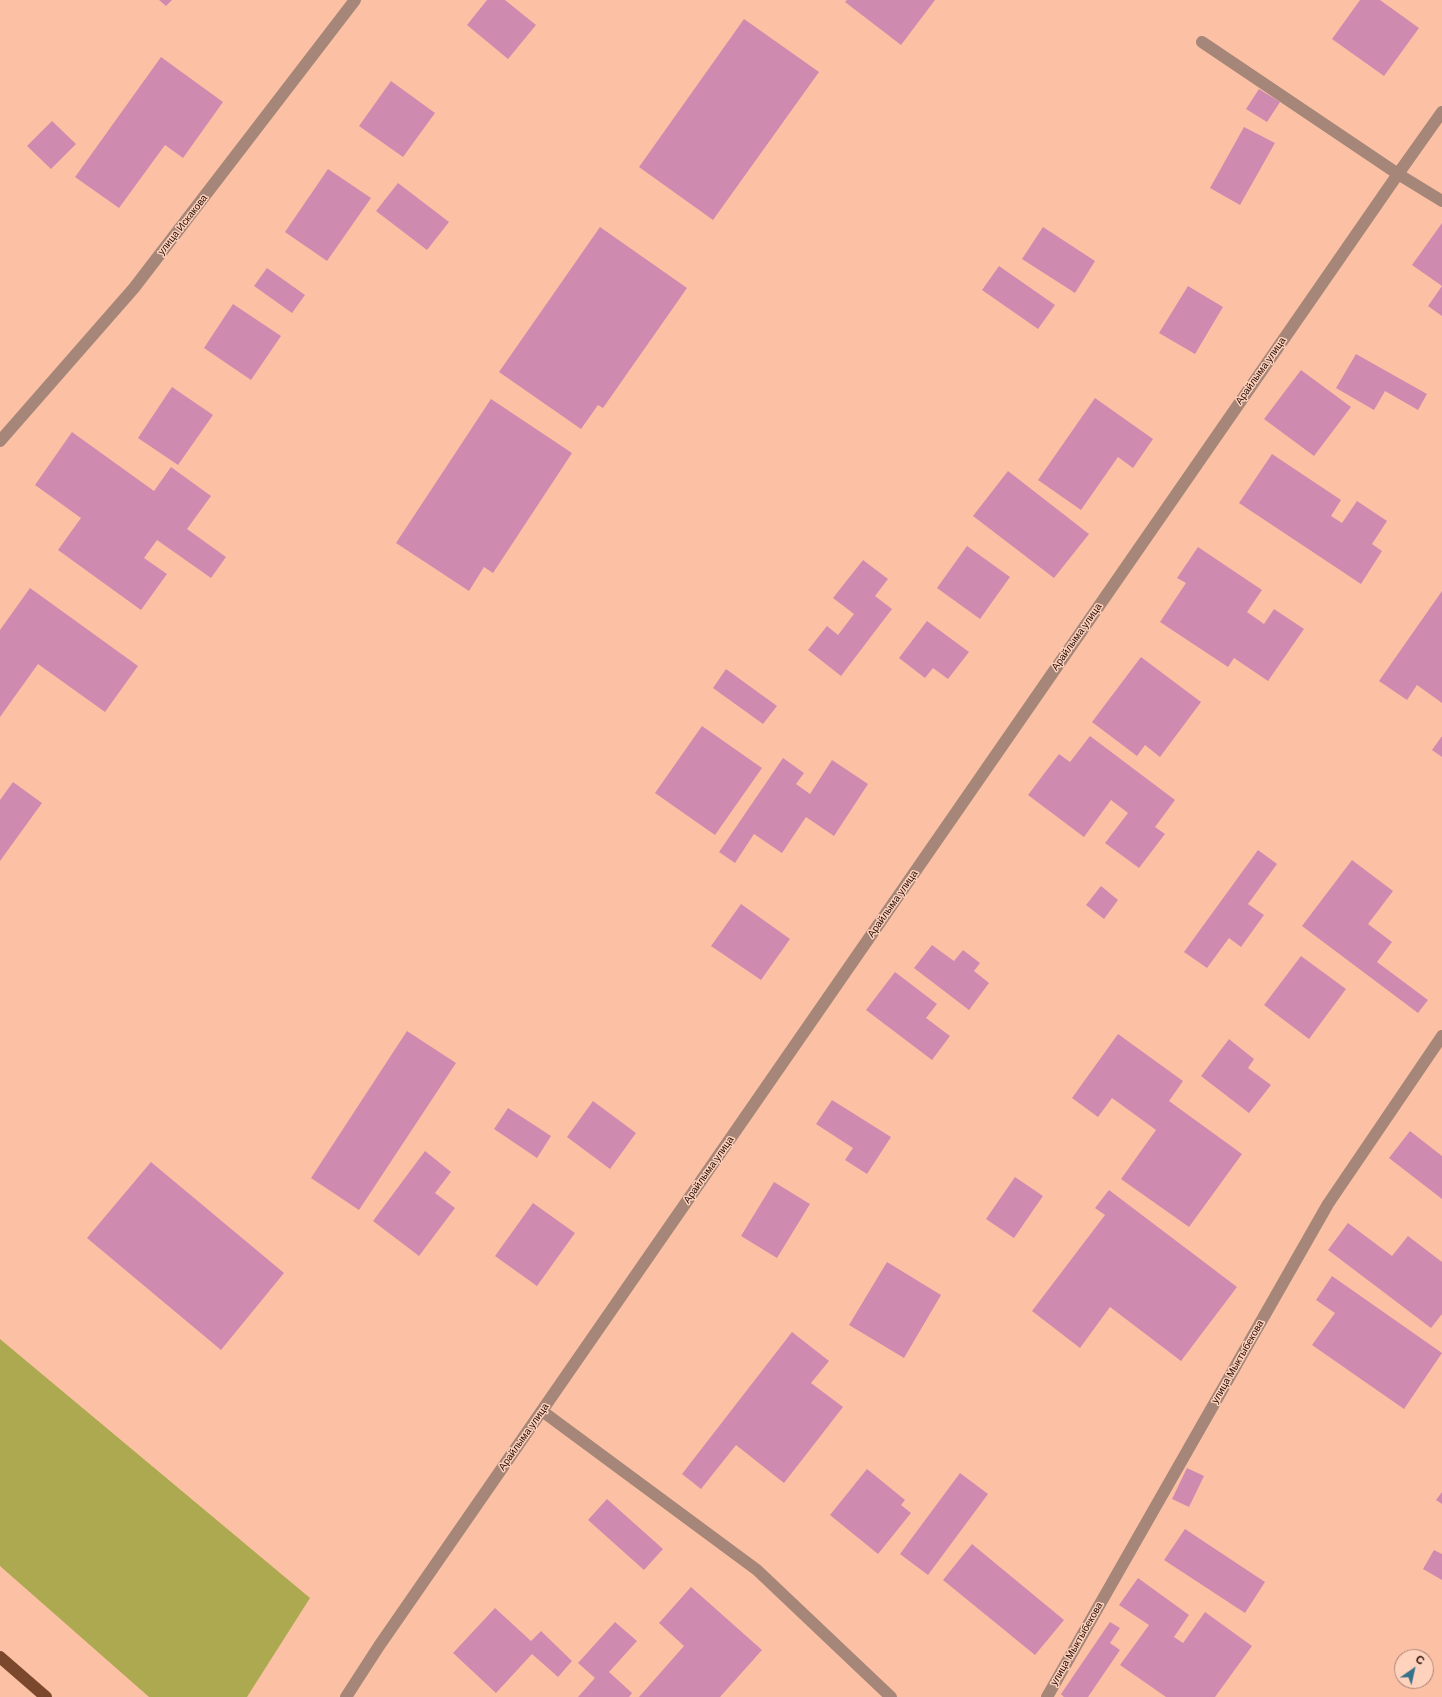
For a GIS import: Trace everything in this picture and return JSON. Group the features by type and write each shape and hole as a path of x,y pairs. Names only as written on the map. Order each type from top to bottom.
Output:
{"main road":[{"path":"0,1657 46,1697"}],"street":[{"name":"улица Искакова","path":"0,441 134,288 355,0"},
{"path":"1202,42 1398,174 1442,201"},
{"name":"Арайлыма улица","path":"346,1697 379,1646 1442,112"},
{"name":"улица Мыктыбекова","path":"1047,1697 1328,1204 1442,1036"},
{"path":"542,1411 757,1570 891,1697"}],"shaded area":[{"path":"0,1339 310,1598 247,1697 149,1697 0,1566"}],"building":[{"path":"159,0 172,0 166,6"},
{"path":"487,0 505,0 536,25 508,59 467,25"},
{"path":"847,0 935,0 901,45 845,2"},
{"path":"1360,0 1380,0 1419,28 1384,76 1332,39"},
{"path":"744,19 819,72 713,220 639,167"},
{"path":"161,57 223,102 183,158 165,145 119,208 75,177"},
{"path":"391,81 435,113 403,157 359,126"},
{"path":"1259,89 1280,102 1267,122 1246,109"},
{"path":"52,121 76,144 51,169 27,146"},
{"path":"1244,127 1275,143 1240,205 1210,188"},
{"path":"328,169 371,198 327,261 285,232"},
{"path":"398,183 449,222 427,250 376,211"},
{"path":"1442,223 1442,286 1412,265"},
{"path":"600,227 687,288 603,408 598,405 581,429 499,372"},
{"path":"1043,227 1095,261 1075,293 1022,259"},
{"path":"999,266 1055,305 1038,329 982,290"},
{"path":"267,268 305,295 292,313 254,286"},
{"path":"1188,286 1223,307 1195,354 1159,333"},
{"path":"1442,286 1442,316 1428,306"},
{"path":"233,304 281,336 251,380 204,348"},
{"path":"1356,354 1427,394 1418,410 1385,391 1374,410 1336,388"},
{"path":"1301,370 1351,407 1314,456 1264,419"},
{"path":"172,387 213,415 178,465 138,438"},
{"path":"1095,398 1153,439 1133,468 1118,457 1081,510 1038,480"},
{"path":"491,399 572,453 493,573 484,567 469,591 396,543"},
{"path":"72,432 154,491 171,467 211,496 187,529 226,557 211,578 157,540 144,558 167,574 141,610 58,550 81,518 35,485"},
{"path":"1272,454 1341,500 1331,516 1342,523 1357,501 1387,521 1372,544 1382,551 1361,584 1239,503"},
{"path":"1008,471 1089,534 1054,578 973,516"},
{"path":"967,546 1010,577 980,619 937,588"},
{"path":"1198,547 1262,590 1247,612 1264,624 1274,609 1304,629 1268,681 1234,658 1228,667 1160,622 1186,583 1177,578"},
{"path":"863,560 888,579 875,596 892,609 841,676 808,650 827,626 838,635 854,614 833,598"},
{"path":"30,588 138,666 105,712 38,664 0,717 0,630"},
{"path":"1442,591 1442,703 1417,685 1407,700 1379,681"},
{"path":"927,621 969,652 948,679 933,668 925,678 899,658"},
{"path":"1141,657 1201,702 1160,757 1145,745 1137,756 1092,722"},
{"path":"726,669 777,706 763,724 713,688"},
{"path":"702,726 762,768 715,835 655,793"},
{"path":"1090,736 1175,800 1155,827 1165,834 1139,868 1105,843 1128,813 1111,800 1084,837 1028,795 1059,754 1070,762"},
{"path":"1442,736 1442,757 1432,750"},
{"path":"783,758 804,773 796,784 810,794 832,760 868,784 834,836 806,817 782,853 754,834 735,863 719,852"},
{"path":"13,782 42,803 0,861 0,800"},
{"path":"1258,850 1277,864 1248,904 1264,915 1241,947 1229,938 1207,968 1184,952"},
{"path":"1352,860 1393,891 1368,924 1392,942 1377,962 1428,1000 1418,1013 1302,926"},
{"path":"1101,886 1118,900 1104,919 1086,905"},
{"path":"741,904 790,939 761,980 711,946"},
{"path":"932,945 954,961 963,950 980,963 974,971 989,983 969,1010 914,968"},
{"path":"1301,956 1346,989 1309,1039 1264,1005"},
{"path":"895,972 937,1004 926,1018 950,1036 932,1060 866,1010"},
{"path":"407,1031 456,1063 359,1210 311,1178"},
{"path":"1118,1034 1183,1081 1169,1101 1242,1154 1189,1227 1121,1179 1156,1130 1112,1098 1098,1117 1072,1098"},
{"path":"1229,1039 1254,1059 1248,1068 1271,1085 1249,1113 1201,1076"},
{"path":"832,1100 891,1137 867,1174 845,1160 853,1148 816,1124"},
{"path":"593,1101 636,1133 610,1169 567,1137"},
{"path":"508,1108 551,1136 537,1158 494,1129"},
{"path":"1410,1131 1442,1156 1442,1199 1389,1158"},
{"path":"425,1151 451,1172 435,1193 455,1208 419,1256 373,1221"},
{"path":"151,1162 284,1273 221,1350 87,1238"},
{"path":"1015,1177 1043,1196 1014,1238 986,1219"},
{"path":"774,1182 810,1204 777,1258 741,1236"},
{"path":"1109,1190 1237,1287 1181,1361 1110,1307 1080,1348 1032,1311 1105,1215 1095,1208"},
{"path":"533,1203 575,1233 537,1286 495,1256"},
{"path":"1348,1223 1392,1256 1408,1236 1442,1262 1442,1314 1431,1328 1328,1250"},
{"path":"887,1262 941,1295 904,1358 849,1325"},
{"path":"1332,1276 1442,1353 1404,1409 1312,1345 1335,1313 1316,1300"},
{"path":"792,1332 829,1361 811,1383 843,1407 784,1483 736,1445 701,1489 682,1474"},
{"path":"1187,1468 1204,1476 1189,1507 1172,1499"},
{"path":"867,1469 905,1500 901,1505 911,1513 878,1554 830,1515"},
{"path":"960,1473 988,1494 928,1575 900,1554"},
{"path":"1442,1492 1442,1504 1436,1500"},
{"path":"607,1499 663,1549 644,1570 588,1520"},
{"path":"1185,1529 1265,1582 1245,1613 1164,1560"},
{"path":"972,1544 1064,1620 1035,1655 943,1580"},
{"path":"1434,1550 1442,1554 1442,1580 1423,1569"},
{"path":"1138,1578 1189,1615 1174,1637 1183,1643 1205,1612 1252,1646 1215,1697 1166,1697 1120,1665 1149,1625 1119,1605"},
{"path":"691,1587 762,1650 720,1697 639,1697 684,1646 659,1623"},
{"path":"495,1608 531,1641 541,1631 572,1661 558,1677 532,1654 496,1693 453,1653"},
{"path":"615,1622 637,1641 609,1672 632,1693 629,1697 578,1697 595,1678 578,1663"},
{"path":"1110,1622 1120,1628 1110,1643 1120,1650 1088,1697 1064,1697 1061,1694"}]}
